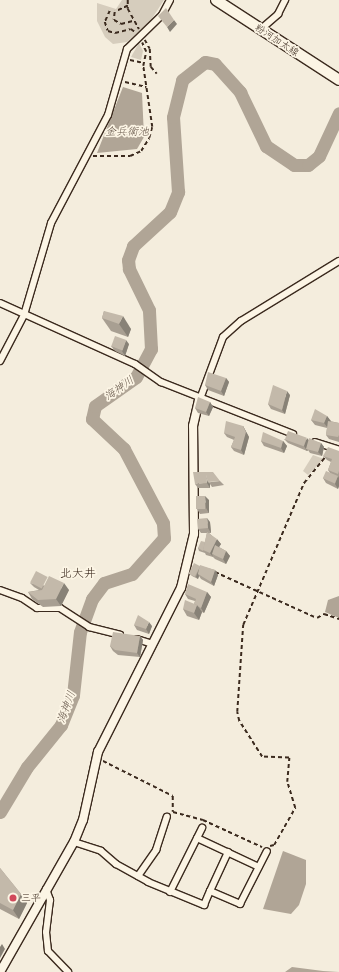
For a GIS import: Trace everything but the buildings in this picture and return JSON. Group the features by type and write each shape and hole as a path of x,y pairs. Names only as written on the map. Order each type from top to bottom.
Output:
{"main road":[{"name":"粉河加太線","path":"216,0 339,80"}],"street":[{"path":"0,361 24,315 51,223 73,178 89,156 108,115 127,49 162,15 170,0"},
{"path":"261,29 278,14 285,0"},
{"path":"0,972 45,888 74,842 83,820 96,758 109,725 181,588 189,561 194,534 194,426 200,399 223,337 241,321 339,261"},
{"path":"0,303 134,364 150,374 200,399 298,437"},
{"path":"305,439 339,450"},
{"path":"0,590 22,598 37,608 60,608 89,627 152,644"},
{"path":"138,876 156,850 167,817"},
{"path":"170,892 202,828"},
{"path":"197,838 259,866"},
{"path":"74,842 101,851 138,876 170,892 204,905 228,852"},
{"path":"210,891 240,904 267,851"},
{"path":"45,888 50,900 46,932 48,951 68,972"}],"path":[{"path":"128,0 128,6 133,21 140,31"},
{"path":"128,6 115,12 114,20 121,24 133,21"},
{"path":"110,12 105,22 108,31 131,29 136,34"},
{"path":"144,38 150,48 151,67 157,74"},
{"path":"89,156 130,156 141,151 152,127 144,63 146,52 141,40"},
{"path":"129,59 144,63"},
{"path":"118,80 146,87"},
{"path":"96,758 174,796 173,812 203,820 259,848 274,845 295,808 287,782 290,758 262,757 255,751 237,712 243,625 259,590 266,564 280,542 304,483 331,447"},
{"path":"210,570 259,590 317,618 324,614 339,620"}],"shaded area":[{"path":"122,0 164,0 149,23 127,42 113,44 105,37 97,21 97,3 116,9"},
{"path":"139,43 143,51 141,60 131,57"},
{"path":"313,455 324,459 308,475 303,471"}],"water":[{"name":"金兵衛池","path":"123,87 142,93 144,137 137,149 97,153"},
{"path":"339,596 339,618 325,612 328,600"},
{"path":"283,851 306,860 306,884 299,905 291,914 263,909"},
{"path":"292,967 323,971 339,972 285,972"}],"waterway":[{"name":"海神川","path":"0,812 27,767 61,725 73,695 80,632 92,599 104,583 132,574 164,538 163,523 124,449 92,419 95,406 136,377 151,349 149,310 129,269 128,260 133,246 170,212 178,192 173,117 182,80 205,62 215,64 240,92 266,146 294,165 308,165 319,156 339,113"}],"place":[{"name":"三平","path":"13,898"}],"district":[{"name":"北大井","path":"78,573"}]}
